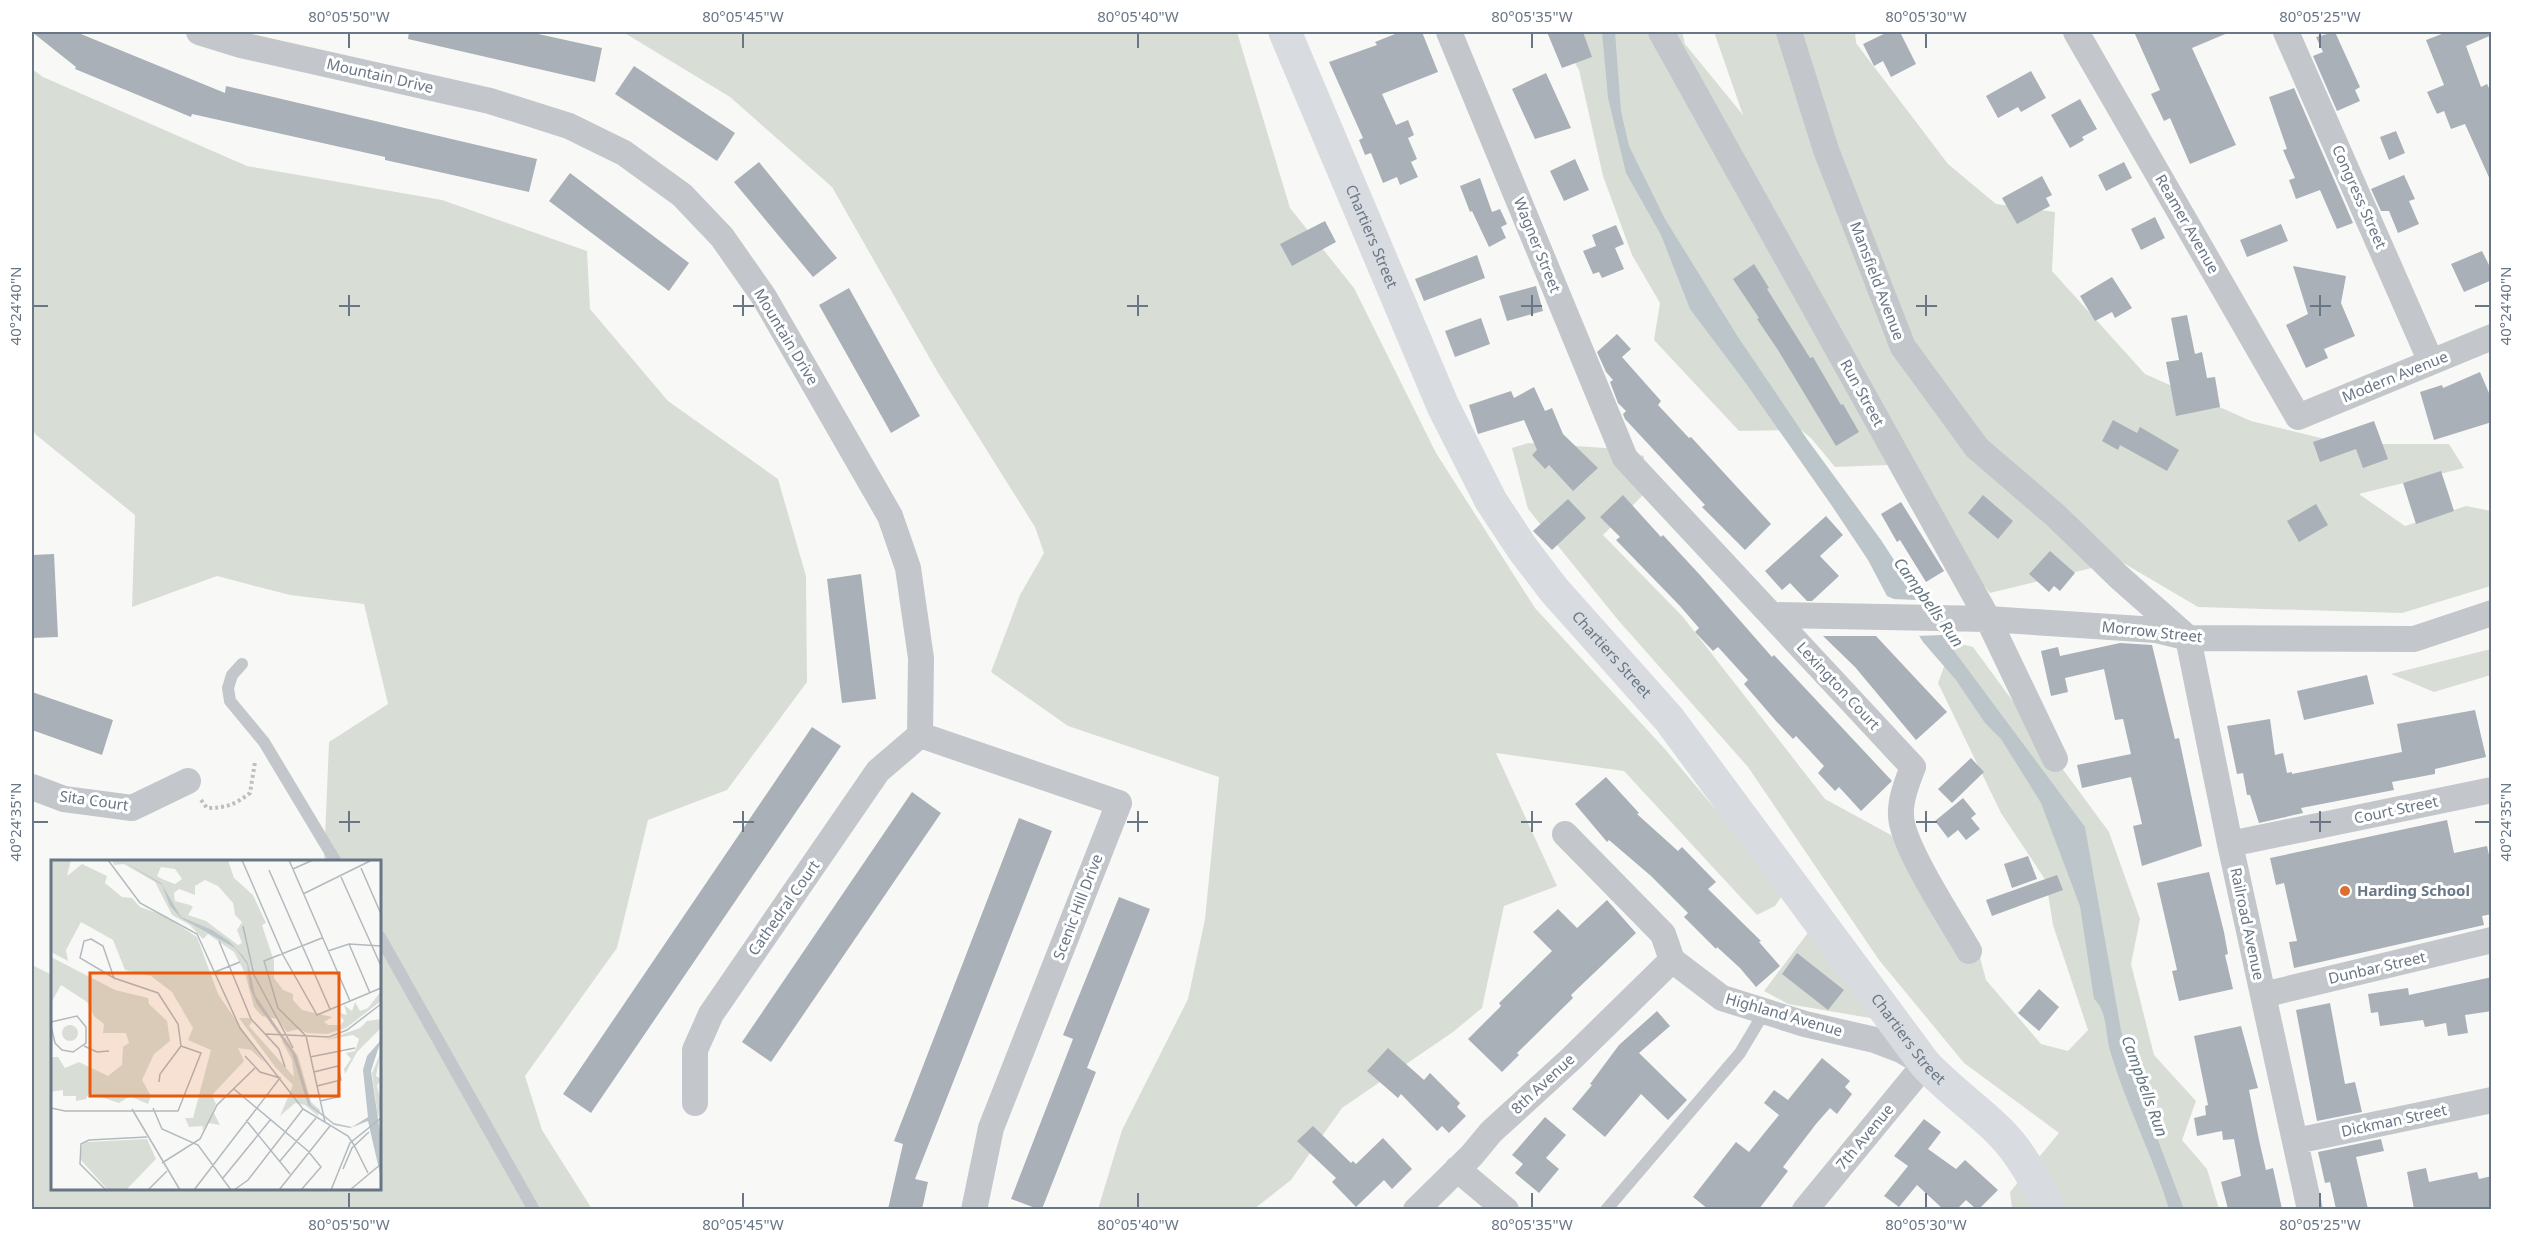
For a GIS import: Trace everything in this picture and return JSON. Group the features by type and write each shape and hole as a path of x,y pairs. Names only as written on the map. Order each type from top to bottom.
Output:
{"main road":[{"name":"Chartiers Street","path":"1285,32 1438,396 1491,501 1522,548 1554,590 1669,718 1925,1064 1950,1090 2001,1133 2022,1159 2050,1209"}],"street":[{"name":"Mountain Drive","path":"199,32 239,38 490,101 569,126 624,153 682,195 722,237 764,297 890,516 908,568 921,658 920,735"},
{"name":"Wagner Street","path":"1449,32 1625,458"},
{"name":"Run Street","path":"1661,32 1988,619 2055,759"},
{"name":"Mansfield Avenue","path":"1789,32 1826,150 1903,347 1977,448 2055,515 2119,578 2188,638"},
{"name":"Reamer Avenue","path":"2076,32 2298,417"},
{"name":"Congress Street","path":"2286,32 2431,362"},
{"name":"Modern Avenue","path":"2298,417 2492,337"},
{"name":"Lexington Court","path":"1625,458 1913,767 1905,789 1900,816 1909,846 1969,951"},
{"name":"Morrow Street","path":"1773,615 1988,619 2156,630 2188,638 2414,639 2492,613"},
{"name":"Railroad Avenue","path":"2188,638 2230,844 2310,1209"},
{"name":"Cathedral Court","path":"695,1103 695,1050 711,1014 878,771 920,735"},
{"name":"Scenic Hill Drive","path":"920,735 1119,803 991,1128 974,1209"},
{"name":"Sita Court","path":"32,787 63,799 132,808 188,781"},
{"name":"Court Street","path":"2230,844 2492,790"},
{"path":"1565,834 1664,934 1672,960"},
{"name":"Dunbar Street","path":"2263,995 2492,940"},
{"name":"Highland Avenue","path":"1672,960 1722,998 1805,1024 1875,1040 1901,1050 1925,1064"},
{"name":"8th Avenue","path":"1416,1209 1491,1132 1572,1058 1672,960"},
{"name":"7th Avenue","path":"1805,1209 1925,1064"},
{"name":"Dickman Street","path":"2296,1141 2492,1100"},
{"path":"1456,1169 1506,1209"}],"lane":[{"path":"242,664 232,675 228,688 230,701 264,742 335,860"},
{"path":"381,940 534,1209"},
{"path":"1606,1209 1740,1053 1765,1011"}],"path":[{"path":"188,781 207,808 222,808 237,803 250,793 253,783 255,732"}],"shaded area":[{"path":"623,32 1237,32 1290,208 1354,288 1436,453 1535,608 1664,748 1785,892 1775,906 1757,915 1624,771 1496,753 1557,886 1504,906 1482,1008 1453,1032 1342,1108 1291,1180 1254,1209 1098,1209 1122,1130 1188,999 1205,919 1219,777 1068,726 991,672 1020,595 1044,553 1035,527 937,371 832,187 730,97"},
{"path":"1558,32 1682,32 1685,44 1743,115 1714,32 1855,32 1856,43 1948,164 1996,204 2055,212 2052,271 2145,374 2251,421 2346,444 2449,444 2464,468 2359,494 2405,526 2466,506 2491,511 2491,586 2402,613 2198,607 2120,561 1990,593 1888,465 1835,467 1811,438 1801,430 1739,431 1654,340 1660,303 1632,255 1603,176 1579,70"},
{"path":"1602,32 1615,32 1621,111 1629,146 1665,219 1738,337 1807,439 1881,540 1946,640 2085,827 2121,1030 2139,1090 2184,1209 2169,1209 2117,1074 2102,1010 2094,999 2080,906 2041,803 2001,739 1985,723 1956,680 1923,642 1896,600 1887,596 1868,560 1832,506 1745,382 1690,309 1661,235 1626,173 1608,98"},
{"path":"32,69 43,77 247,166 442,200 587,251 590,309 668,401 778,479 806,576 807,682 727,790 648,820 617,948 525,1076 542,1130 592,1209 32,1209 32,965 51,974 51,1190 381,1190 381,860 324,860 329,742 388,704 364,604 290,595 217,576 132,607 135,515 35,434 32,426"},
{"path":"1528,443 1606,448 1644,456 1642,496 1603,535 1683,617 1825,799 1891,835 1978,950 1986,980 2041,1044 2068,1051 2088,1030 2053,925 2046,881 2001,813 1938,683 1953,642 1973,647 2109,832 2140,919 2131,964 2154,1055 2196,1101 2182,1140 2207,1169 2219,1209 2012,1209 2010,1192 2059,1133 1964,1063 1879,960 1748,767 1618,620 1528,509 1512,448"},
{"path":"2491,649 2491,675 2434,692 2391,674"},
{"path":"1810,930 1876,1019 1788,1004 1764,991"}],"pier":[{"path":"1891,599 1918,600 1942,635 1916,636"}],"building":[{"path":"32,32 76,32 225,93 226,86 537,159 529,192 192,114 191,117 75,69 76,67"},
{"path":"409,32 529,32 602,48 595,82 408,39"},
{"path":"1400,32 1422,32 1438,72 1382,94 1396,125 1408,120 1414,135 1408,138 1417,159 1411,162 1418,177 1400,185 1397,177 1383,183 1371,153 1365,155 1359,140 1363,138 1329,62 1377,45 1375,42"},
{"path":"1547,32 1583,32 1592,57 1562,68"},
{"path":"1888,32 1900,32 1916,64 1891,77 1883,61 1874,66 1863,44"},
{"path":"2134,32 2230,32 2192,48 2236,145 2190,164 2170,118 2164,121 2151,94 2160,90"},
{"path":"2335,32 2360,87 2355,90 2360,101 2337,111 2313,56 2323,52 2316,37"},
{"path":"2447,32 2492,32 2492,35 2466,46 2481,87 2487,84 2492,94 2492,184 2465,124 2451,129 2444,111 2437,114 2427,92 2444,85 2426,40"},
{"path":"634,66 735,133 717,161 615,94"},
{"path":"2031,71 2046,98 2021,112 2018,107 1998,118 1986,96"},
{"path":"1546,73 1571,128 1535,139 1512,89"},
{"path":"2294,88 2353,223 2337,229 2320,190 2296,199 2289,180 2295,178 2283,150 2287,149 2269,97"},
{"path":"2080,99 2097,129 2082,137 2084,140 2070,148 2051,115"},
{"path":"2396,131 2405,153 2389,160 2380,137"},
{"path":"1575,159 1589,190 1564,201 1550,171"},
{"path":"759,162 837,258 813,277 734,182"},
{"path":"2124,162 2132,178 2106,191 2098,175"},
{"path":"570,173 689,263 669,291 549,201"},
{"path":"2404,175 2415,199 2409,201 2419,224 2398,233 2389,211 2381,211 2371,189"},
{"path":"2042,176 2052,195 2046,198 2050,206 2017,224 2002,198"},
{"path":"1480,178 1492,212 1500,209 1507,224 1501,227 1506,238 1489,247 1472,211 1470,212 1460,186"},
{"path":"2155,217 2165,238 2141,250 2131,229"},
{"path":"1325,221 1336,242 1292,266 1280,244"},
{"path":"2281,224 2288,241 2247,257 2240,240"},
{"path":"1616,225 1624,244 1615,248 1624,269 1602,278 1599,272 1593,274 1583,251 1596,246 1592,235"},
{"path":"2482,251 2492,271 2492,280 2464,292 2451,264"},
{"path":"1477,255 1485,278 1424,301 1415,279"},
{"path":"1754,264 1810,358 1813,357 1859,432 1836,446 1733,279"},
{"path":"2293,266 2346,276 2341,303 2355,336 2324,349 2328,358 2306,368 2286,325 2308,314"},
{"path":"2112,277 2132,308 2115,318 2112,312 2095,321 2080,296"},
{"path":"1536,286 1543,311 1507,321 1499,296"},
{"path":"849,288 920,416 891,433 819,305"},
{"path":"2187,315 2195,354 2202,352 2207,378 2215,377 2220,407 2176,416 2166,362 2179,360 2171,318"},
{"path":"1481,318 1490,344 1455,357 1445,331"},
{"path":"1617,334 1631,349 1622,357 1661,401 1658,405 1689,438 1691,437 1771,524 1745,550 1702,507 1705,505 1625,419 1623,414 1626,411 1618,403 1610,382 1613,380 1606,372 1597,352"},
{"path":"2480,372 2492,400 2492,422 2434,440 2420,392 2442,385 2443,388"},
{"path":"1534,387 1545,411 1552,408 1563,434 1598,468 1573,491 1549,465 1545,469 1532,455 1537,450 1524,420 1478,434 1469,405 1511,391 1514,398"},
{"path":"2113,420 2137,433 2140,427 2179,450 2167,471 2120,445 2118,450 2102,441"},
{"path":"2374,421 2388,459 2363,468 2356,449 2320,462 2313,442"},
{"path":"2441,471 2454,511 2416,524 2403,483"},
{"path":"1623,495 1700,575 1772,657 1774,655 1892,781 1861,811 1839,787 1835,791 1818,773 1824,766 1796,736 1793,739 1776,721 1744,684 1748,680 1718,647 1713,651 1695,632 1699,628 1616,540 1620,537 1600,517"},
{"path":"1983,495 2013,521 1998,539 1968,513"},
{"path":"1568,499 1586,518 1552,550 1533,531"},
{"path":"1901,502 1944,571 1926,582 1900,540 1897,542 1881,514"},
{"path":"2316,504 2328,525 2299,542 2287,521"},
{"path":"1826,516 1843,535 1820,556 1839,576 1812,601 1807,601 1790,583 1782,590 1765,571"},
{"path":"2050,551 2075,573 2060,591 2054,586 2049,592 2029,574"},
{"path":"54,554 58,637 32,638 32,555"},
{"path":"861,574 876,699 842,703 827,579"},
{"path":"1823,636 1876,636 1947,712 1916,740 1855,667"},
{"path":"2120,643 2152,645 2175,739 2179,738 2202,846 2142,866 2133,826 2142,824 2131,777 2082,788 2077,765 2131,754 2123,719 2115,720 2104,669 2065,678 2068,692 2051,696 2041,651 2058,647 2060,656"},
{"path":"2367,675 2374,704 2304,720 2297,691"},
{"path":"32,692 113,720 102,755 32,730"},
{"path":"2475,710 2486,757 2435,769 2435,774 2392,782 2394,790 2301,808 2303,813 2259,823 2250,795 2247,795 2243,773 2237,774 2227,726 2270,719 2275,755 2283,753 2287,773 2292,772 2292,774 2402,752 2397,724"},
{"path":"812,727 841,746 591,1113 563,1094"},
{"path":"1971,758 1984,772 1952,803 1938,789"},
{"path":"1606,777 1639,813 1637,814 1678,851 1682,847 1716,882 1708,889 1761,941 1759,942 1780,966 1756,987 1740,968 1717,947 1716,949 1684,917 1688,913 1651,876 1609,840 1607,842 1575,804"},
{"path":"912,792 941,813 771,1062 742,1042"},
{"path":"1963,798 1976,814 1971,818 1980,829 1966,840 1958,830 1948,838 1935,821"},
{"path":"1019,818 1052,831 915,1179 928,1182 922,1209 888,1209 903,1144 894,1141"},
{"name":"Harding School","path":"2447,820 2454,853 2487,846 2492,868 2492,914 2482,916 2484,925 2294,968 2289,942 2297,941 2284,883 2276,885 2270,858"},
{"path":"2028,856 2037,879 2012,888 2004,864"},
{"path":"2209,872 2224,932 2228,954 2225,955 2233,989 2179,1001 2172,971 2177,970 2157,883"},
{"path":"2057,875 2063,890 1992,916 1986,900"},
{"path":"1119,897 1150,909 1087,1068 1096,1072 1042,1209 1038,1209 1011,1199 1073,1039 1063,1035"},
{"path":"1607,900 1636,933 1571,995 1573,998 1517,1053 1519,1055 1502,1072 1468,1039 1501,1006 1499,1003 1552,951 1533,932 1558,909 1577,928"},
{"path":"1797,953 1844,990 1828,1010 1782,974"},
{"path":"2492,977 2492,1011 2465,1015 2468,1033 2448,1036 2446,1023 2425,1027 2423,1020 2380,1026 2378,1012 2371,1013 2368,994 2408,988 2409,995"},
{"path":"2039,989 2059,1007 2039,1031 2018,1013"},
{"path":"2330,1003 2345,1084 2355,1082 2362,1112 2317,1121 2296,1010"},
{"path":"1657,1011 1670,1026 1639,1053 1687,1100 1668,1120 1641,1094 1605,1137 1572,1109 1592,1085 1590,1084 1619,1045"},
{"path":"2241,1026 2258,1088 2249,1090 2259,1140 2266,1170 2273,1168 2282,1209 2228,1209 2221,1182 2241,1176 2234,1139 2223,1140 2222,1131 2197,1136 2194,1118 2206,1115 2205,1106 2208,1105 2194,1036"},
{"path":"1388,1048 1424,1080 1430,1073 1460,1103 1457,1107 1466,1116 1449,1133 1442,1126 1437,1131 1401,1094 1398,1098 1367,1071"},
{"path":"1822,1058 1850,1081 1845,1087 1852,1094 1837,1114 1830,1108 1816,1124 1783,1167 1788,1171 1759,1209 1708,1209 1693,1197 1736,1142 1749,1152 1779,1115 1764,1103 1774,1090 1788,1100"},
{"path":"1545,1117 1566,1135 1546,1158 1559,1169 1539,1193 1515,1173 1523,1164 1512,1155"},
{"path":"1924,1119 1941,1132 1928,1149 1956,1169 1965,1160 1998,1190 1979,1209 1966,1200 1957,1209 1943,1209 1917,1185 1899,1207 1884,1196 1908,1166 1894,1156"},
{"path":"1313,1126 1351,1163 1353,1161 1356,1164 1383,1138 1412,1169 1392,1189 1384,1180 1356,1207 1332,1182 1336,1178 1297,1141"},
{"path":"2381,1139 2384,1151 2356,1157 2368,1209 2336,1209 2330,1182 2325,1183 2318,1152"},
{"path":"2426,1168 2429,1182 2477,1172 2479,1179 2492,1176 2492,1209 2414,1209 2407,1172"}],"place":[{"name":"Harding School","path":"2345,891"}],"water label":[{"name":"Campbells Run","path":"1929,602"},
{"name":"Campbells Run","path":"2145,1086"}]}
